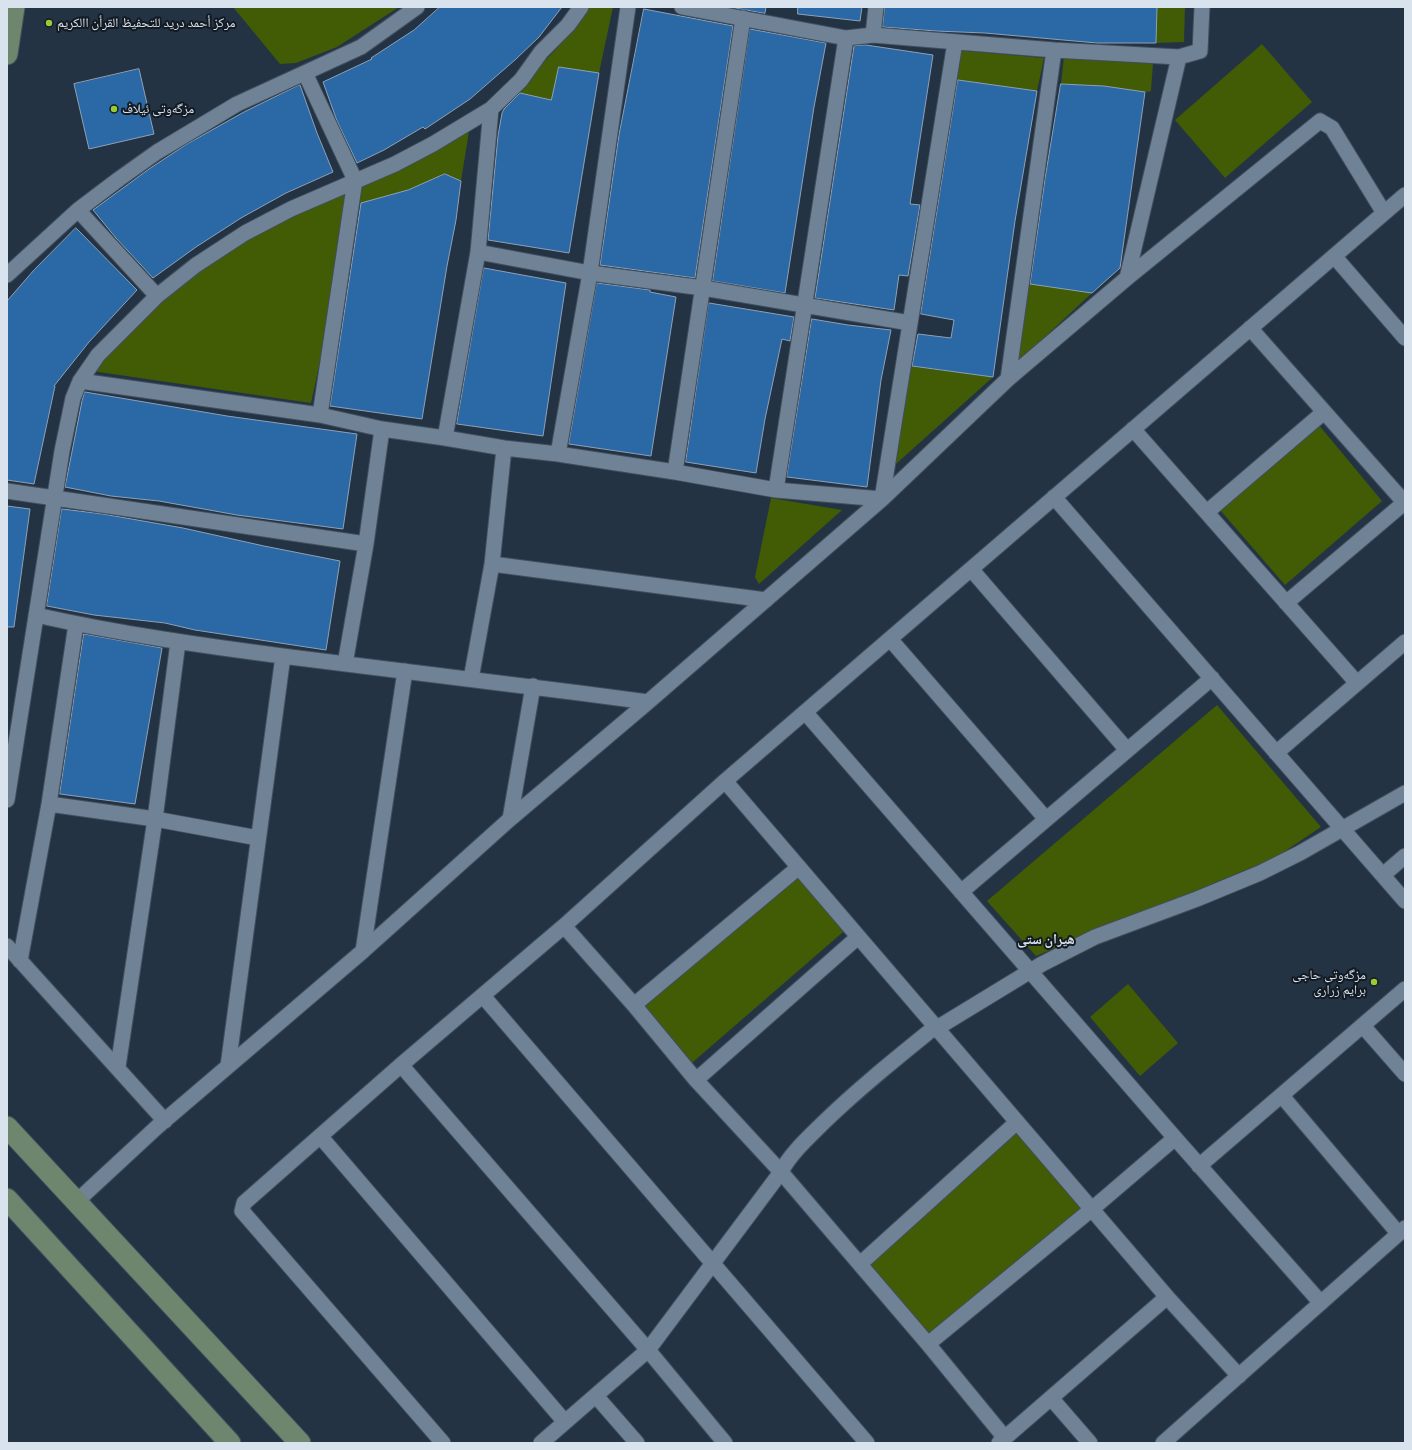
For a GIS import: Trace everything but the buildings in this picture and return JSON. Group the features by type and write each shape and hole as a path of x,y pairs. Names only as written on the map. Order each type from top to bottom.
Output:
{"main road":[{"path":"7,54 14,7"},
{"path":"7,1127 300,1443"},
{"path":"7,1199 230,1443"}],"street":[{"path":"7,275 78,210 132,170 197,127 237,104 361,47 417,7"},
{"path":"7,800 62,451 73,398 80,381 98,355 157,296 196,265 245,233 291,209 355,180 395,164 433,144 491,109 521,80 541,52 568,25 581,7"},
{"path":"558,454 590,273 628,7"},
{"path":"682,7 846,38 873,35 1054,50 1179,57 1200,51 1202,7"},
{"path":"873,35 876,7"},
{"path":"675,472 743,18"},
{"path":"776,490 846,38"},
{"path":"882,498 955,42"},
{"path":"1008,379 1054,50"},
{"path":"1128,278 1179,57"},
{"path":"305,73 355,180 320,415"},
{"path":"445,438 478,252 491,109"},
{"path":"76,1202 165,1121 363,951 510,820 766,600 882,498 1008,379 1128,278 1320,121 1332,128 1384,213"},
{"path":"443,1443 242,1211 244,1203 564,926 725,781 1405,195"},
{"path":"78,210 157,296"},
{"path":"478,252 590,273 703,288 805,307 910,323"},
{"path":"1334,256 1405,338"},
{"path":"1250,328 1405,503 1286,603"},
{"path":"80,381 320,415 382,429 675,472 776,490 882,498"},
{"path":"1207,512 1324,412"},
{"path":"345,664 366,544 382,429"},
{"path":"1133,429 1357,683"},
{"path":"471,679 492,564 504,448"},
{"path":"7,491 366,544"},
{"path":"1054,497 1405,902"},
{"path":"492,564 766,600"},
{"path":"971,569 1127,750"},
{"path":"36,615 76,624 178,642 345,664 533,686 648,702"},
{"path":"20,961 49,804 76,624"},
{"path":"890,638 1046,819"},
{"path":"118,1068 155,819 178,642"},
{"path":"1276,753 1405,642"},
{"path":"228,1066 283,656"},
{"path":"363,951 405,671"},
{"path":"961,892 1212,678"},
{"path":"510,820 533,686"},
{"path":"805,712 1199,1166 1321,1303"},
{"path":"725,781 1167,1296 1239,1376"},
{"path":"541,1443 648,1350 781,1172 785,1164 812,1134 873,1077 930,1031 1030,971 1095,937 1197,900 1260,873 1405,793"},
{"path":"49,804 155,819 258,838"},
{"path":"1382,876 1405,856"},
{"path":"634,1005 799,867"},
{"path":"564,926 634,1005 696,1080 781,1172 860,1264 928,1344 1002,1440 1167,1296"},
{"path":"696,1080 858,937"},
{"path":"7,946 165,1121"},
{"path":"1199,1166 1405,989"},
{"path":"483,996 867,1443"},
{"path":"1363,1026 1405,1074"},
{"path":"401,1066 648,1350 725,1443"},
{"path":"1162,1443 1402,1230 1282,1096"},
{"path":"860,1264 1017,1122"},
{"path":"320,1136 565,1422"},
{"path":"928,1344 1092,1209 1175,1138"},
{"path":"596,1396 637,1443"},
{"path":"1051,1398 1090,1443"}],"green space":[{"path":"233,7 399,7 337,47 296,63 280,64"},
{"path":"589,7 613,7 599,73 551,100 513,92 563,41"},
{"path":"1157,7 1185,7 1184,42 1156,43"},
{"path":"1262,44 1312,102 1225,178 1175,120"},
{"path":"955,50 1044,58 1037,91 951,79"},
{"path":"1064,56 1153,63 1151,91 1145,92 1104,86 1061,84"},
{"path":"470,125 461,181 445,174 408,190 356,205 349,177"},
{"path":"345,186 343,216 348,232 311,403 92,371 92,361 216,251"},
{"path":"1028,283 1092,293 1020,360 1017,359"},
{"path":"908,366 993,377 887,472"},
{"path":"1318,424 1382,501 1285,585 1220,510"},
{"path":"771,498 842,510 759,584 755,577"},
{"path":"1217,705 1321,827 1275,858 1036,956 987,901"},
{"path":"799,867 850,926 686,1068 634,1005"},
{"path":"1128,984 1178,1043 1140,1076 1090,1017"},
{"path":"1024,1123 1092,1203 928,1344 860,1264"}],"place":[{"name":"مركز أحمد دريد للتحفيظ القرأن االكريم","path":"49,23"},
{"name":"مزگەوتی ئیلاف","path":"114,109"},
{"name":"مزگەوتی حاجی برایم زراری","path":"1374,982"}],"district":[{"name":"هیران ستی","path":"1046,940"}]}
